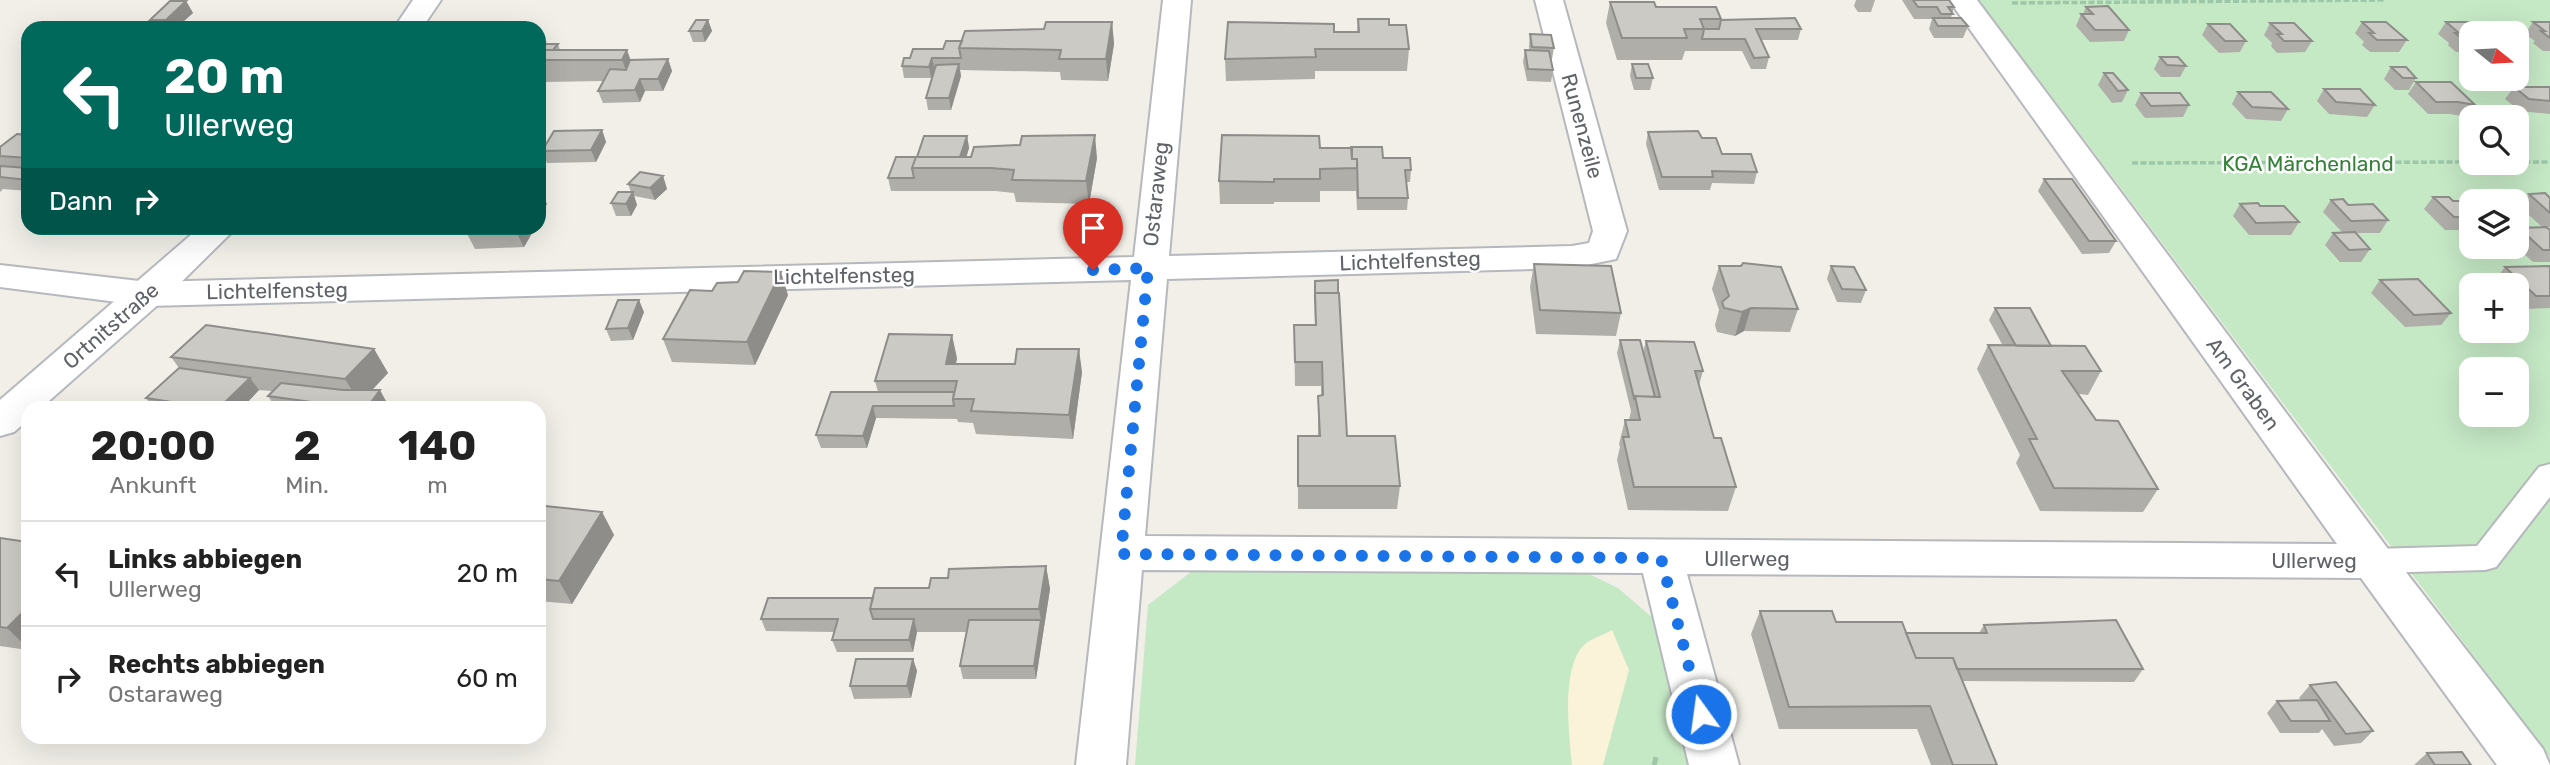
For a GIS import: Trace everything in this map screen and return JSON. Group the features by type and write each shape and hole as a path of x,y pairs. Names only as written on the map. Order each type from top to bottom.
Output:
{"street":[{"path":"413,21 427,0"},
{"name":"Ostaraweg","path":"1101,765 1148,268 1177,0"},
{"name":"Runenzeile","path":"1549,0 1610,231 1604,251"},
{"name":"Am Graben","path":"1964,2 2373,561 2526,765"},
{"name":"Ortnitstraße","path":"24,401 148,295 212,235"},
{"name":"Lichtelfensteg","path":"0,276 148,295 1572,257 1604,251"},
{"name":"Ortnitstraße","path":"0,422 21,404"},
{"name":"Ullerweg","path":"1121,554 2373,561"},
{"path":"1661,558 1714,765"}],"lane":[{"path":"2373,561 2485,558 2550,475"}],"path":[{"path":"1964,2 2386,0"},
{"path":"2082,163 2459,162"},
{"path":"2529,162 2550,162"}],"green space":[{"name":"KGA Märchenland","path":"1979,0 2550,0 2550,757"},
{"path":"1192,571 1589,574 1618,588 1661,625 1699,765 1135,765 1148,605"}],"sand":[{"path":"1612,630 1629,670 1603,765 1572,765 1568,703 1572,670 1583,646"}],"building":[{"path":"1913,0 1949,0 1954,7 1948,7 1953,14 1941,14 1937,7 1918,7"},
{"path":"170,1 186,1 166,20 150,20"},
{"path":"1610,2 1654,2 1656,7 1716,7 1721,19 1700,19 1704,29 1684,29 1687,38 1622,38"},
{"path":"2108,6 2129,30 2095,30 2081,14 2093,14 2086,7"},
{"path":"1795,18 1801,29 1756,29 1769,57 1754,58 1745,39 1702,39 1704,29 1719,29 1721,20"},
{"path":"1933,18 1961,18 1968,26 1938,26"},
{"path":"1358,19 1389,19 1389,25 1406,25 1409,49 1315,49 1316,57 1225,59 1228,22 1334,24 1334,32 1359,32"},
{"path":"696,20 708,20 702,31 689,31"},
{"path":"1046,22 1112,22 1106,59 1059,59 1061,50 959,48 965,31 1044,29"},
{"path":"2362,22 2386,22 2407,40 2377,40 2369,33 2374,33"},
{"path":"2446,22 2459,22 2459,33"},
{"path":"2533,22 2550,22 2550,38 2541,31 2545,31"},
{"path":"2270,23 2294,23 2312,41 2284,41 2277,34 2282,34"},
{"path":"2208,24 2230,24 2246,41 2225,41"},
{"path":"1530,34 1551,35 1554,48 1532,47"},
{"path":"946,41 962,41 959,48 961,58 932,58 929,67 902,66 904,58 910,58 913,49 943,49"},
{"path":"546,44 558,44 553,50 546,50"},
{"path":"546,50 627,50 622,60 546,60"},
{"path":"1525,50 1549,51 1553,70 1528,69"},
{"path":"2160,57 2178,57 2186,66 2167,65"},
{"path":"668,59 658,79 640,79 635,90 598,91 610,69 626,70 630,60"},
{"path":"959,64 949,98 926,98 936,65"},
{"path":"1632,64 1648,64 1653,78 1636,78"},
{"path":"2391,67 2406,67 2416,78 2403,78"},
{"path":"2104,73 2113,73 2128,90 2118,91"},
{"path":"2416,82 2451,82 2475,105 2458,102 2436,102"},
{"path":"2529,87 2550,87 2550,101 2529,99 2519,91 2529,91"},
{"path":"2324,89 2360,89 2375,105 2336,102"},
{"path":"2238,92 2271,92 2288,109 2252,107"},
{"path":"2141,93 2180,93 2189,105 2151,106"},
{"path":"602,130 591,150 546,151 546,144 554,131"},
{"path":"1698,131 1702,138 1716,138 1722,154 1751,154 1757,172 1712,171 1713,177 1662,177 1648,132"},
{"path":"17,134 21,134 21,158 0,156 0,147"},
{"path":"1095,135 1086,181 1012,180 1014,170 991,168 912,168 916,157 971,157 974,147 1020,145 1022,136"},
{"path":"1222,135 1319,136 1320,148 1352,148 1352,159 1357,159 1357,168 1320,169 1320,179 1219,181"},
{"path":"924,136 967,136 960,157 917,157"},
{"path":"1351,147 1382,147 1383,158 1410,158 1411,170 1405,170 1408,198 1358,198 1357,159 1352,159"},
{"path":"896,157 916,157 912,168 914,178 888,178"},
{"path":"0,166 21,168 21,179 0,177"},
{"path":"640,172 663,176 650,188 628,184"},
{"path":"2044,179 2072,179 2116,241 2089,241"},
{"path":"618,192 633,192 626,204 611,203"},
{"path":"2545,193 2550,198 2550,213 2529,194"},
{"path":"2433,197 2449,197 2453,201 2459,201 2459,217 2454,217"},
{"path":"2343,199 2348,205 2373,204 2388,220 2351,221 2331,200"},
{"path":"2258,203 2260,206 2284,206 2299,222 2256,223 2240,204"},
{"path":"2546,227 2550,230 2550,250 2543,250 2529,237 2529,228"},
{"path":"2355,232 2370,249 2349,250 2333,233"},
{"path":"1743,263 1781,267 1798,309 1751,308 1742,312 1724,308 1722,302 1729,296 1719,266 1741,266"},
{"path":"1534,264 1611,266 1621,313 1540,310"},
{"path":"1831,266 1854,267 1866,290 1842,289"},
{"path":"2550,266 2550,296 2536,296 2529,289 2529,273 2511,273 2505,267"},
{"path":"744,271 781,272 747,342 663,339 690,290 712,291 717,283 738,282"},
{"path":"2418,279 2451,313 2414,315 2380,280"},
{"path":"1338,280 1338,293 1315,293 1315,281"},
{"path":"1315,293 1339,293 1347,436 1395,436 1400,486 1298,486 1298,436 1320,436 1318,396 1323,395 1322,362 1295,362 1294,325 1316,325"},
{"path":"618,300 639,300 628,328 606,329"},
{"path":"1995,308 2030,308 2051,346 2016,346"},
{"path":"206,325 374,349 345,379 171,357"},
{"path":"889,334 952,335 946,364 1015,364 1017,349 1079,349 1069,415 971,411 974,399 953,399 957,381 875,381"},
{"path":"1620,340 1640,340 1655,397 1634,398"},
{"path":"1646,341 1694,342 1703,371 1695,371 1714,438 1721,438 1736,487 1634,487 1623,437 1629,437 1625,420 1640,420 1635,396 1660,397"},
{"path":"1988,345 2085,346 2101,371 2062,371 2096,420 2118,421 2158,489 2054,488 2029,439 2037,439"},
{"path":"179,368 250,378 226,401 165,401 146,398"},
{"path":"281,383 343,390 380,390 372,401 304,401 268,396"},
{"path":"831,392 954,392 954,406 873,406 863,436 816,435"},
{"path":"546,506 602,512 559,581 546,580"},
{"path":"0,538 21,541 21,614 7,628 0,627"},
{"path":"1046,566 1039,609 870,609 875,588 929,588 931,578 948,578 949,569"},
{"path":"768,598 873,598 870,609 873,619 914,619 909,640 832,640 838,619 761,619"},
{"path":"1760,611 1832,611 1836,622 1902,622 1916,658 1953,658 1997,765 1953,765 1930,706 1789,707"},
{"path":"969,620 1041,620 1034,666 960,666"},
{"path":"2116,620 2143,669 1957,669 1953,658 1916,658 1906,633 1987,633 1984,625"},
{"path":"856,659 913,659 907,686 850,686"},
{"path":"2336,682 2373,731 2346,734 2310,685"},
{"path":"2317,700 2330,721 2291,721 2277,701"},
{"path":"2462,752 2471,765 2435,765 2427,753"}],"route":[{"path":"1093,270 1148,268 1121,554 1661,558 1701,714"}]}
